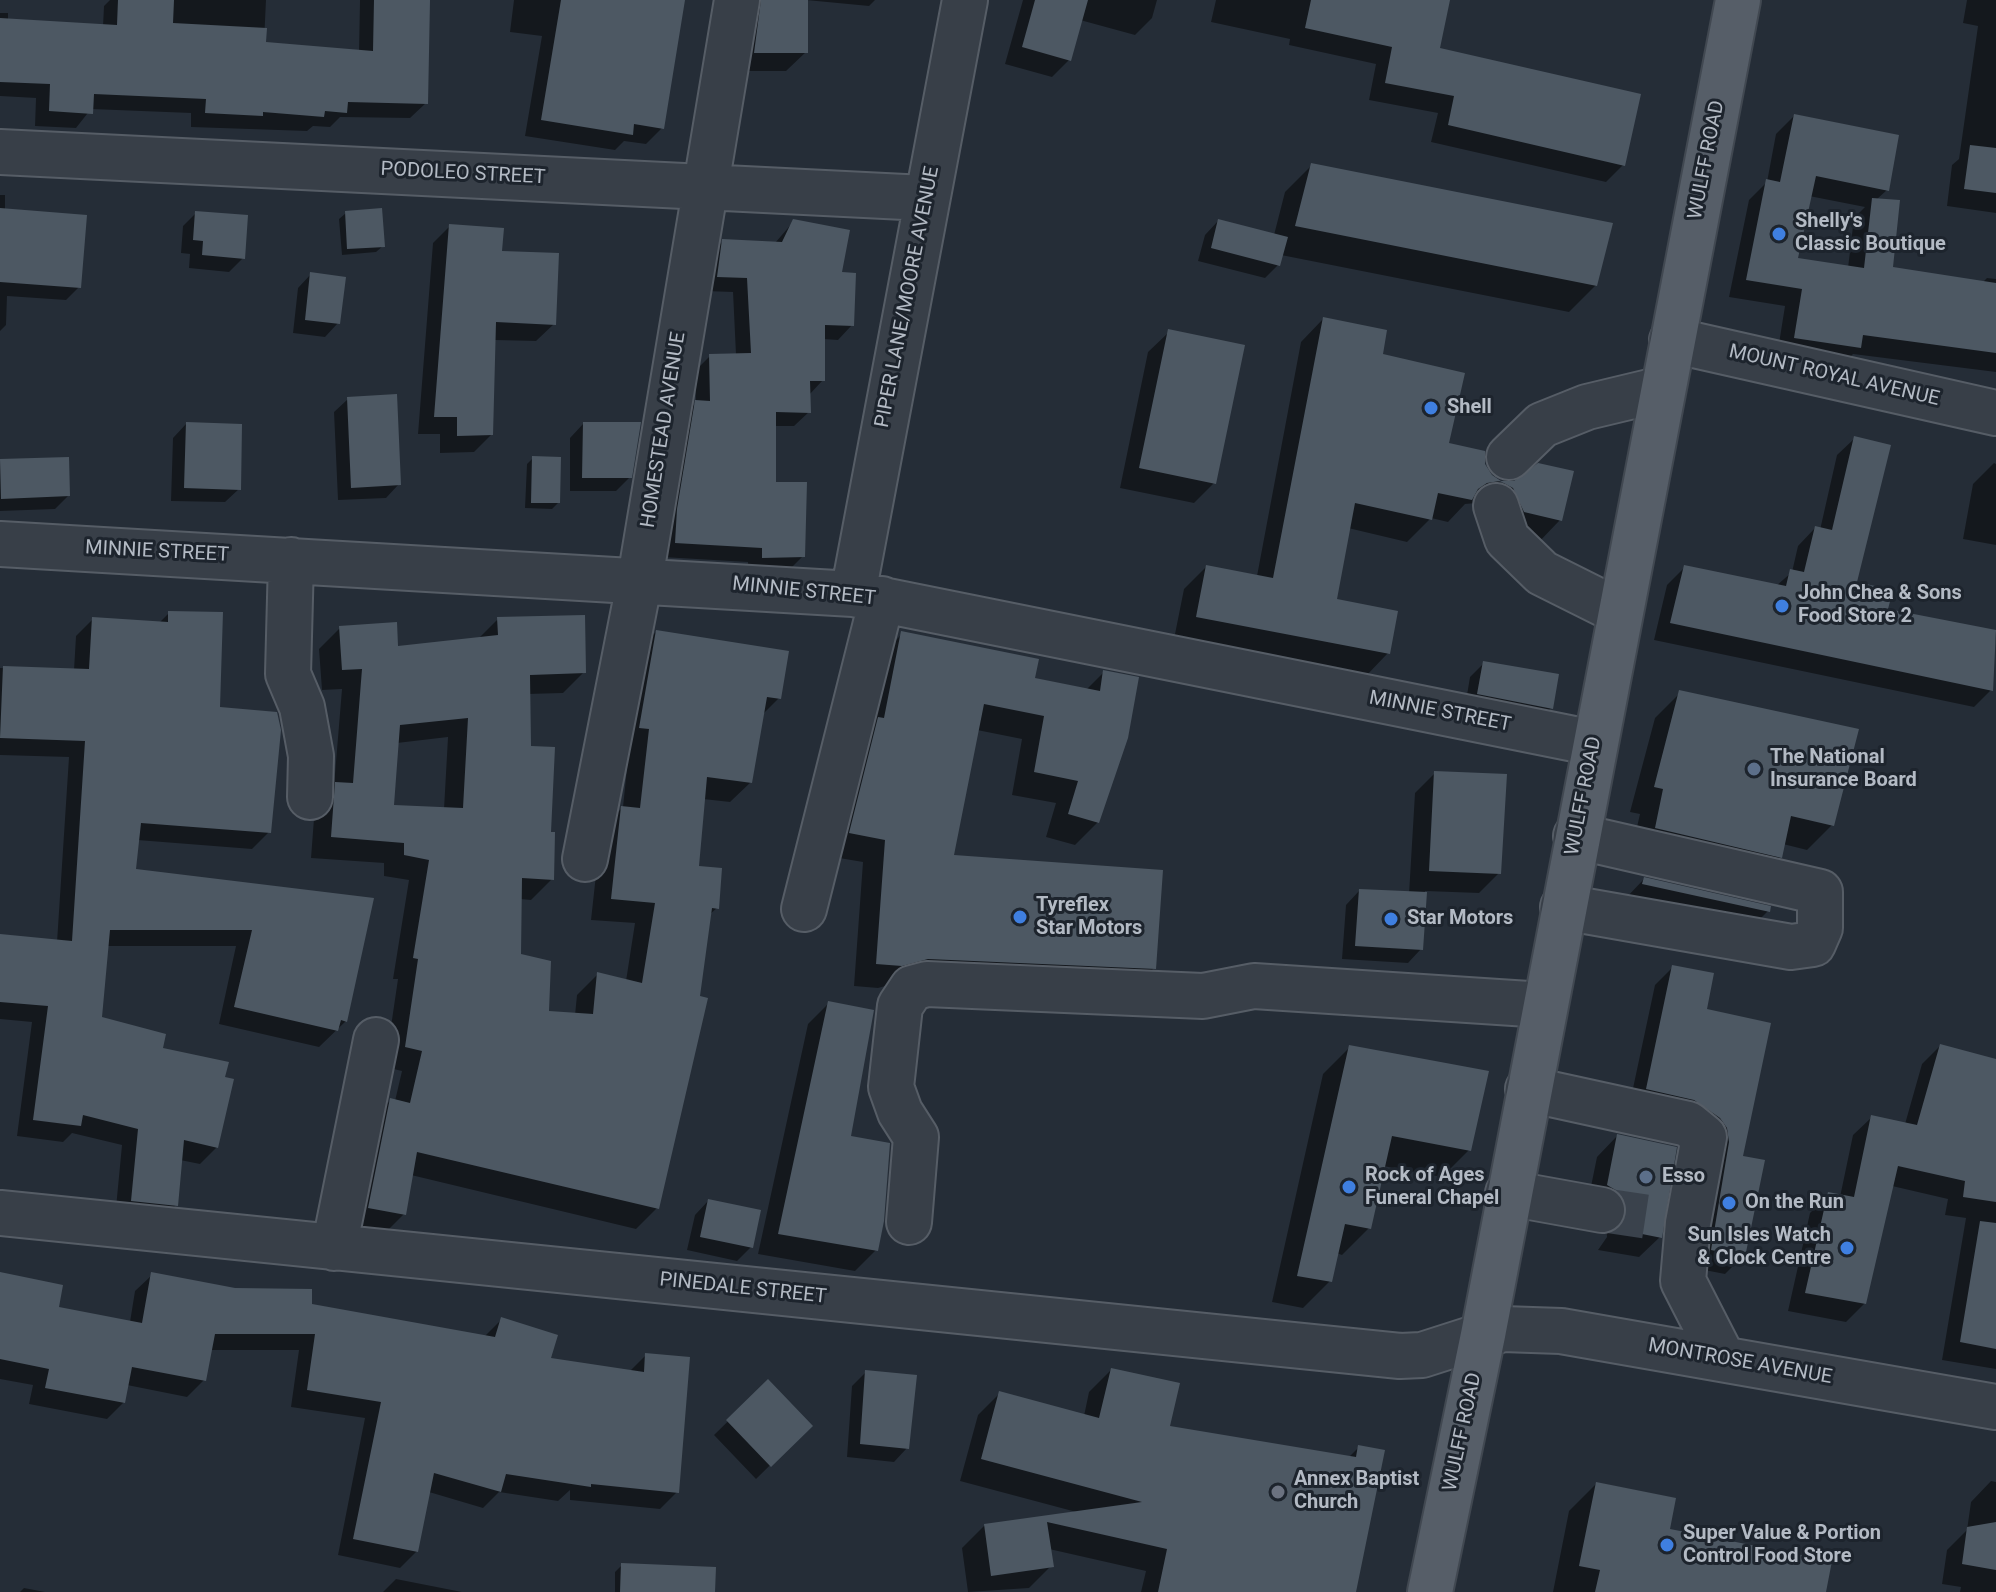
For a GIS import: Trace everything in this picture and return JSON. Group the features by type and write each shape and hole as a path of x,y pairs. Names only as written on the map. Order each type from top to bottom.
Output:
{"main road":[{"name":"WULFF ROAD","path":"1430,1592 1483,1335 1738,0"}],"street":[{"name":"HOMESTEAD AVENUE","path":"585,859 640,579 737,0"},
{"name":"PIPER LANE/MOORE AVENUE","path":"804,909 868,597 925,198 965,0"},
{"name":"PODOLEO STREET","path":"0,152 925,198"},
{"name":"MOUNT ROYAL AVENUE","path":"1672,340 1996,413"},
{"path":"1509,457 1542,425 1587,407 1662,389"},
{"path":"1496,506 1507,539 1542,573 1620,612"},
{"name":"MINNIE STREET","path":"0,544 640,579 868,597 1594,743"},
{"path":"291,560 288,674 302,707 311,756 310,797"},
{"path":"1563,907 1791,947 1813,944 1820,928 1820,892 1576,836"},
{"path":"909,1222 916,1137 900,1112 891,1087 900,1006 912,988 927,984 1203,996 1254,986 1544,1005"},
{"path":"334,1248 376,1040"},
{"path":"1528,1089 1688,1124 1704,1137 1682,1222 1683,1281 1723,1359"},
{"path":"1508,1193 1602,1210"},
{"name":"PINEDALE STREET","path":"0,1213 1400,1356 1422,1355 1483,1335"},
{"name":"MONTROSE AVENUE","path":"1483,1335 1503,1329 1561,1331 1996,1407"}],"building":[{"path":"118,0 174,0 173,23 267,28 266,42 373,51 374,0 430,0 428,104 348,102 347,113 325,111 324,117 263,112 263,116 205,113 206,99 94,94 93,114 49,111 50,84 0,82 0,18 117,25"},
{"path":"561,0 685,0 664,129 634,124 633,135 541,120"},
{"path":"761,0 808,0 808,53 754,53"},
{"path":"1035,0 1088,0 1071,61 1022,47"},
{"path":"1311,0 1450,0 1440,48 1641,94 1625,166 1448,125 1454,96 1385,83 1392,47 1305,28"},
{"path":"1794,114 1899,135 1889,191 1816,176 1798,258 1864,268 1872,198 1900,200 1893,267 1996,283 1996,353 1863,335 1861,348 1794,338 1802,289 1746,280 1766,179 1780,182"},
{"path":"1970,145 1996,148 1996,193 1964,189"},
{"path":"1311,163 1613,223 1597,286 1295,226"},
{"path":"0,208 87,215 81,288 0,282"},
{"path":"382,208 385,247 347,249 345,211"},
{"path":"195,211 248,215 245,259 202,255 203,241 193,240"},
{"path":"793,219 850,230 842,272 856,273 854,326 825,325 825,381 810,381 811,413 776,412 776,482 807,482 805,557 762,558 762,548 675,543 677,509 695,400 710,401 709,354 751,353 747,278 717,277 722,239 782,242"},
{"path":"1218,219 1288,237 1280,266 1211,248"},
{"path":"449,224 504,228 502,251 559,253 556,325 496,322 493,435 457,436 457,417 434,417"},
{"path":"310,272 346,277 340,324 305,320"},
{"path":"1323,317 1387,330 1383,354 1465,373 1449,443 1485,451 1485,464 1492,475 1501,481 1514,481 1538,463 1574,471 1562,521 1524,512 1513,488 1500,481 1487,483 1478,489 1472,500 1438,493 1432,520 1355,503 1337,599 1398,611 1390,654 1196,617 1206,565 1273,578"},
{"path":"1168,329 1245,345 1216,484 1139,468"},
{"path":"397,394 401,485 351,488 347,397"},
{"path":"186,422 242,424 241,490 184,488"},
{"path":"583,422 641,422 632,478 582,478"},
{"path":"1854,436 1891,445 1857,582 1893,590 1888,609 1996,630 1993,691 1670,623 1684,565 1786,586 1790,569 1804,572 1815,526 1832,530"},
{"path":"532,456 561,457 560,503 531,503"},
{"path":"69,457 70,496 1,499 0,459"},
{"path":"168,611 223,612 220,707 277,712 281,730 271,833 141,823 136,869 374,898 347,1022 341,1020 338,1031 234,1007 252,930 110,930 102,1017 166,1034 163,1048 229,1062 225,1077 234,1079 218,1148 184,1140 178,1206 131,1201 138,1129 83,1115 81,1126 33,1120 48,1006 0,1002 0,934 72,941 85,741 0,738 3,666 89,669 92,617 168,622"},
{"path":"585,615 586,673 530,675 531,746 555,747 551,832 555,832 554,880 522,878 521,954 551,961 549,1011 593,1014 597,972 642,983 655,903 611,899 621,806 640,808 649,729 639,728 656,630 789,651 781,699 767,697 752,783 707,777 699,866 722,868 719,909 712,908 700,996 708,998 659,1209 417,1152 406,1215 368,1208 390,1098 410,1103 422,1051 405,1047 418,959 413,958 429,860 404,855 404,843 331,837 335,782 353,783 362,669 342,670 339,626 397,622 398,646 498,635 497,617","holes":["468,718 463,808 394,805 400,725"]},
{"path":"901,631 1039,659 1035,678 1100,691 1103,670 1139,677 1128,738 1099,823 1068,814 1078,781 1034,772 1044,716 984,704 954,855 1163,870 1156,969 928,959 902,966 876,964 885,840 849,833 878,717 884,718"},
{"path":"1483,661 1559,674 1553,709 1477,694"},
{"name":"The National Insurance Board","path":"1679,690 1859,729 1834,826 1791,816 1782,858 1655,828 1663,789 1654,787"},
{"path":"1434,771 1507,774 1501,874 1429,871"},
{"path":"1644,877 1771,906 1770,912 1642,884"},
{"name":"Star Motors","path":"1359,889 1427,892 1423,950 1355,946"},
{"path":"1672,965 1714,973 1707,1009 1771,1023 1743,1156 1765,1160 1745,1257 1711,1250 1729,1142 1727,1128 1720,1118 1694,1100 1646,1089"},
{"path":"828,1001 874,1010 851,1136 890,1143 884,1221 878,1251 778,1234"},
{"path":"1940,1044 1996,1059 1996,1202 1963,1197 1965,1181 1898,1166 1866,1304 1805,1293 1828,1192 1854,1197 1871,1115 1917,1125"},
{"name":"Rock of Ages Funeral Chapel","path":"1349,1045 1489,1071 1471,1151 1392,1136 1371,1229 1345,1224 1332,1282 1297,1276"},
{"name":"Esso","path":"1617,1134 1677,1147 1662,1238 1617,1229 1626,1215 1626,1202 1619,1192 1607,1185"},
{"path":"708,1199 761,1210 753,1248 700,1237"},
{"path":"1980,1221 1996,1223 1996,1349 1960,1342"},
{"path":"0,1272 63,1285 59,1307 142,1323 151,1272 235,1288 312,1289 312,1304 495,1337 501,1317 558,1335 551,1358 644,1372 645,1353 690,1357 679,1493 591,1484 591,1487 506,1474 501,1492 434,1473 418,1552 353,1539 381,1402 307,1390 315,1334 215,1334 206,1381 132,1367 125,1403 45,1388 49,1369 0,1359"},
{"path":"1111,1368 1180,1383 1170,1426 1356,1457 1358,1445 1385,1450 1356,1592 1158,1592 1167,1549 1047,1522 1054,1567 991,1576 984,1524 1142,1502 981,1459 999,1391 1099,1418"},
{"path":"865,1370 917,1375 909,1449 860,1444"},
{"path":"768,1379 813,1426 771,1467 726,1420"},
{"name":"Super Value & Portion Control Food Store","path":"1596,1482 1676,1498 1670,1529 1832,1561 1826,1592 1595,1592 1600,1570 1579,1566"},
{"path":"1996,1522 1996,1570 1962,1564 1967,1527"},
{"path":"621,1563 716,1567 715,1592 620,1592"}],"tunnel":[{"path":"1602,1210 1675,1221"}],"place":[{"name":"Shelly's Classic Boutique","path":"1779,234"},
{"name":"Shell","path":"1431,408"},
{"name":"John Chea & Sons Food Store 2","path":"1782,606"},
{"name":"The National Insurance Board","path":"1754,769"},
{"name":"Tyreflex Star Motors","path":"1020,917"},
{"name":"Star Motors","path":"1391,919"},
{"name":"Esso","path":"1646,1177"},
{"name":"Rock of Ages Funeral Chapel","path":"1349,1187"},
{"name":"On the Run","path":"1729,1203"},
{"name":"Sun Isles Watch & Clock Centre","path":"1847,1248"},
{"name":"Annex Baptist Church","path":"1278,1492"},
{"name":"Super Value & Portion Control Food Store","path":"1667,1545"}]}
